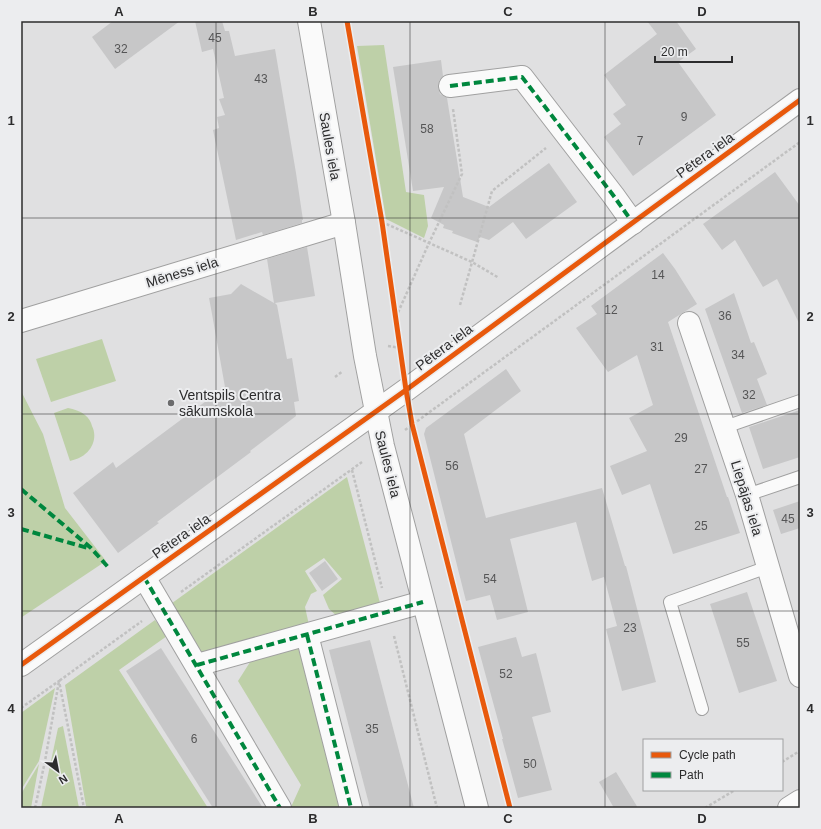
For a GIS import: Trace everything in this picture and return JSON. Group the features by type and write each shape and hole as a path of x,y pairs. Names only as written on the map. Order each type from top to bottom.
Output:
{"street":[{"name":"Saules iela","path":"309,21 365,356 383,446 477,808"},
{"path":"450,86 522,76 633,223"},
{"name":"Pētera iela","path":"21,665 376,412 800,100"},
{"name":"Mēness iela","path":"21,321 344,224"},
{"name":"Liepājas iela","path":"689,323 747,495 800,676"},
{"path":"144,577 280,808"},
{"path":"196,665 423,602"},
{"path":"307,634 351,808"},
{"path":"789,808 800,801"}],"lane":[{"path":"725,427 800,401"},
{"path":"747,495 800,477"},
{"path":"702,709 670,602 768,567"}],"path":[{"path":"396,317 462,174 450,86"},
{"path":"21,708 352,470 412,424 800,142"},
{"path":"460,305 492,191 550,145"},
{"path":"381,214 383,230"},
{"path":"382,222 472,262 498,278"},
{"path":"395,309 397,325"},
{"path":"399,340 414,432"},
{"path":"335,377 347,369"},
{"path":"352,470 437,808"},
{"path":"35,808 59,681"},
{"path":"59,681 84,808"},
{"path":"783,761 798,752"},
{"path":"705,808 733,791"}],"green space":[{"path":"384,45 406,192 424,195 428,226 424,238 386,219 357,46"},
{"path":"102,339 116,381 51,402 36,359"},
{"path":"21,391 43,434 65,508 106,561 22,617 21,616"},
{"path":"68,408 79,411 88,417 94,431 93,444 87,452 79,458 70,461 54,413"},
{"path":"347,477 380,603 338,617 329,609 323,595 342,579 324,558 305,571 317,591 311,594 305,607 309,625 198,655 168,606"},
{"path":"155,620 167,636 119,670 208,808 92,808 86,806 65,685"},
{"path":"298,647 344,808 291,808 301,785 238,681 252,659"},
{"path":"55,688 39,761 21,790 21,713"},
{"path":"63,726 79,808 41,808 58,728"},
{"path":"39,764 31,808 21,808 21,794"}],"building":[{"path":"113,21 180,21 115,69 92,37"},
{"path":"195,21 222,21 225,31 229,31 235,56 275,49 296,173 303,220 302,223 263,235 262,232 236,240 213,130 219,128 217,117 225,115 219,99 224,98 213,49 202,52"},
{"path":"647,21 676,21 696,49 678,62 716,115 633,176 604,137 621,124 613,114 626,105 604,75 657,34"},
{"path":"441,60 443,76 439,81 438,88 440,94 447,98 463,197 489,207 549,163 577,202 526,239 513,222 489,240 480,237 477,242 452,233 453,231 443,228 444,225 431,218 444,187 413,191 393,67"},
{"path":"775,172 800,206 800,325 777,279 763,287 735,240 722,250 703,224"},
{"path":"307,247 315,296 275,303 277,305 287,359 292,358 299,401 294,402 296,416 250,451 251,452 157,522 159,523 118,553 73,493 113,462 116,468 225,387 209,298 231,294 241,284 274,303 267,259"},
{"path":"663,253 697,304 668,322 740,533 673,554 650,484 622,495 610,466 647,451 629,418 653,405 637,355 608,372 576,328 597,314 591,306"},
{"path":"734,293 751,343 754,342 767,374 757,379 767,405 742,413 705,309"},
{"path":"506,369 521,391 464,434 486,518 602,488 626,566 656,682 622,691 606,629 617,626 604,577 592,581 576,522 510,539 528,612 497,620 490,595 466,601 424,434 426,428"},
{"path":"800,410 800,457 763,469 749,427"},
{"path":"800,501 800,528 781,534 773,510"},
{"path":"325,561 338,579 322,591 309,573"},
{"path":"747,592 777,681 739,693 710,604"},
{"path":"516,637 522,657 536,653 551,712 532,717 552,790 518,798 478,647"},
{"path":"370,640 414,808 370,808 329,650"},
{"path":"161,648 263,808 213,808 126,671"},
{"path":"616,772 638,808 614,808 599,782"}],"marked path":[{"path":"450,86 522,77 633,223"},
{"path":"21,489 91,548 108,567"},
{"path":"21,529 88,548"},
{"path":"144,577 280,808"},
{"path":"197,665 423,602"},
{"path":"307,635 351,808"}],"cycle path":[{"path":"347,21 382,222 412,424 510,808"},
{"path":"21,665 406,390 800,100"}],"place":[{"name":"Ventspils Centra sākumskola","path":"171,403"}]}
